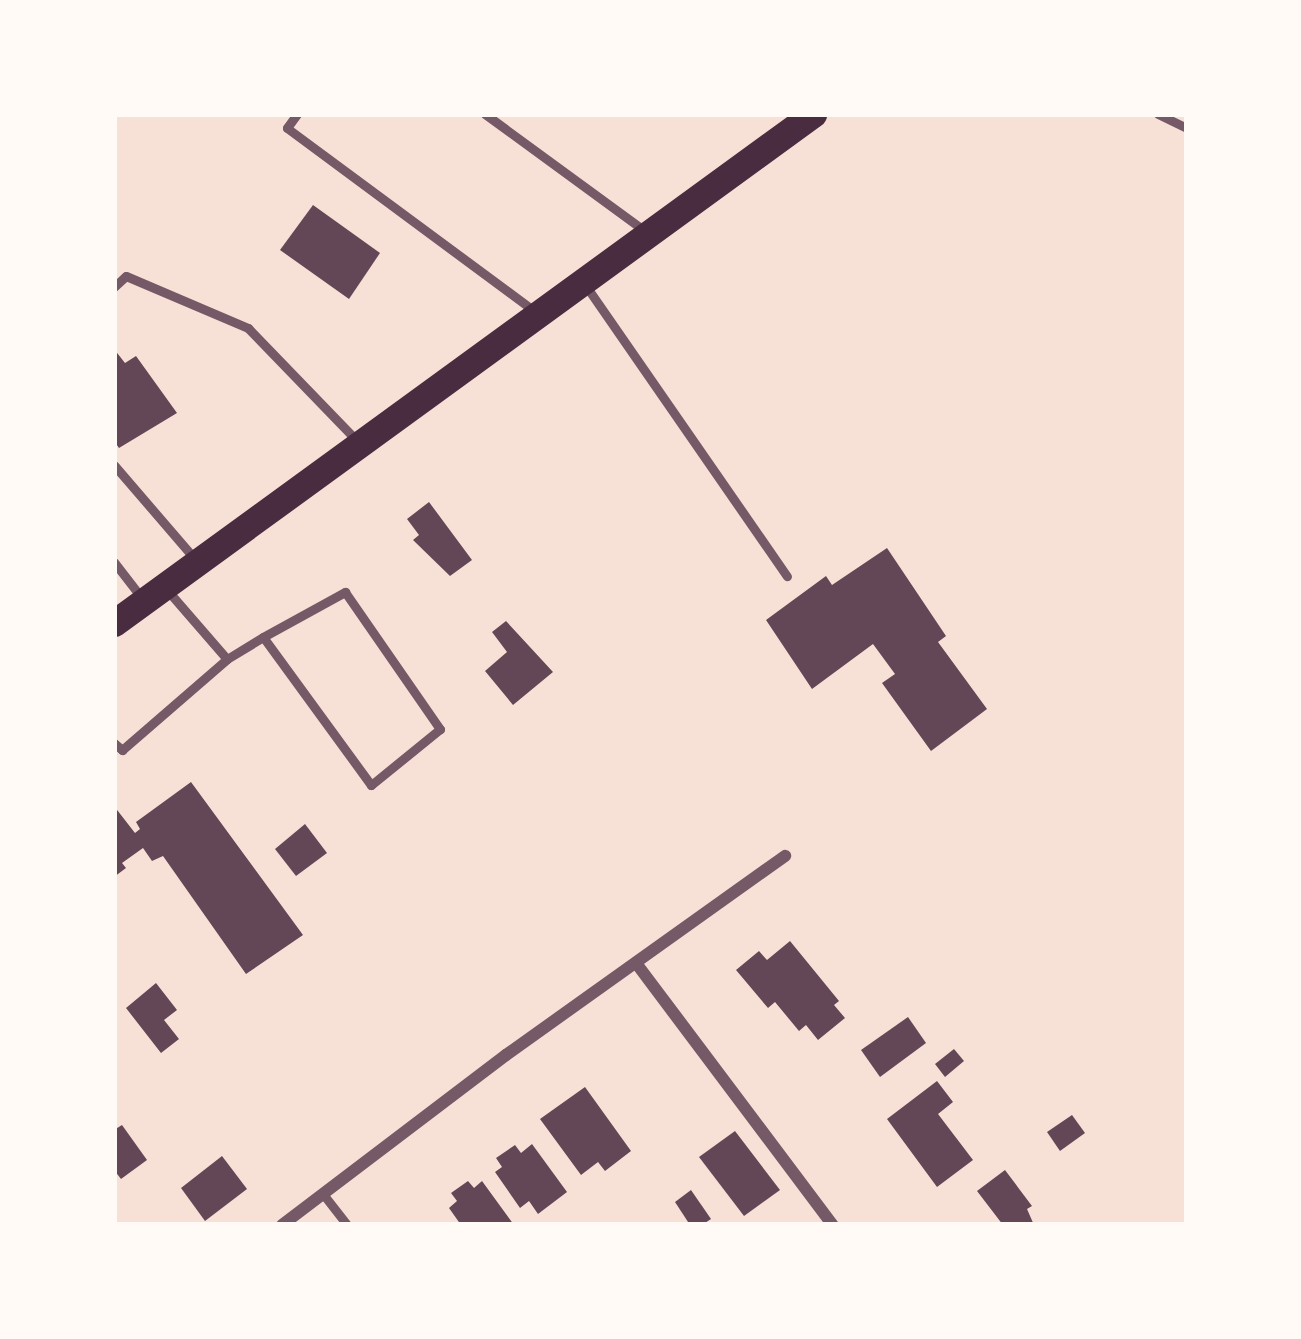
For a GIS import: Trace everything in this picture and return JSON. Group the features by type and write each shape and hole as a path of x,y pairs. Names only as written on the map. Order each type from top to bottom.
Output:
{"main road":[{"path":"114,623 813,114"}],"street":[{"path":"282,1225 785,856"},
{"path":"636,963 832,1225"}],"lane":[{"path":"297,114 287,128 538,314"},
{"path":"485,114 649,233"},
{"path":"1158,114 1187,128"},
{"path":"114,287 126,276 248,328 360,444"},
{"path":"583,282 787,576"},
{"path":"114,465 198,562"},
{"path":"114,562 227,659"},
{"path":"114,743 122,750 227,659 263,637 345,592 440,729 371,784 263,637"},
{"path":"323,1194 347,1225"}],"building":[{"path":"313,205 380,253 349,299 280,250"},
{"path":"114,349 125,363 136,356 177,413 119,448 114,441"},
{"path":"429,502 472,560 450,576 413,540 419,535 407,519"},
{"path":"887,548 946,636 938,642 987,709 931,751 882,683 895,674 873,644 812,689 766,620 826,576 832,585"},
{"path":"506,621 553,672 513,705 485,671 507,652 492,632"},
{"path":"191,782 303,935 246,974 163,856 152,861 143,848 122,863 126,868 114,877 114,806 135,833 140,829 136,822"},
{"path":"305,824 327,853 296,876 275,849"},
{"path":"790,941 839,1001 834,1005 845,1018 818,1040 806,1025 799,1031 775,1002 768,1008 736,970 759,951 767,960"},
{"path":"156,983 177,1010 164,1020 179,1039 161,1053 126,1008"},
{"path":"908,1017 926,1043 880,1077 861,1050"},
{"path":"954,1049 964,1061 945,1077 935,1064"},
{"path":"937,1081 953,1102 938,1114 973,1160 937,1187 887,1119"},
{"path":"585,1087 631,1151 605,1171 598,1162 581,1175 540,1119"},
{"path":"1072,1115 1085,1133 1060,1151 1047,1132"},
{"path":"122,1125 147,1160 121,1179 114,1170 114,1130"},
{"path":"735,1131 780,1190 744,1216 699,1157"},
{"path":"532,1144 567,1192 538,1214 529,1201 520,1208 495,1172 502,1167 496,1158 515,1145 521,1153"},
{"path":"222,1156 247,1189 205,1221 181,1188"},
{"path":"1005,1170 1032,1206 1027,1209 1034,1225 1003,1225 977,1191"},
{"path":"468,1181 474,1188 482,1181 514,1225 461,1225 449,1208 457,1201 451,1193"},
{"path":"691,1190 711,1219 702,1225 690,1225 675,1202"}]}
